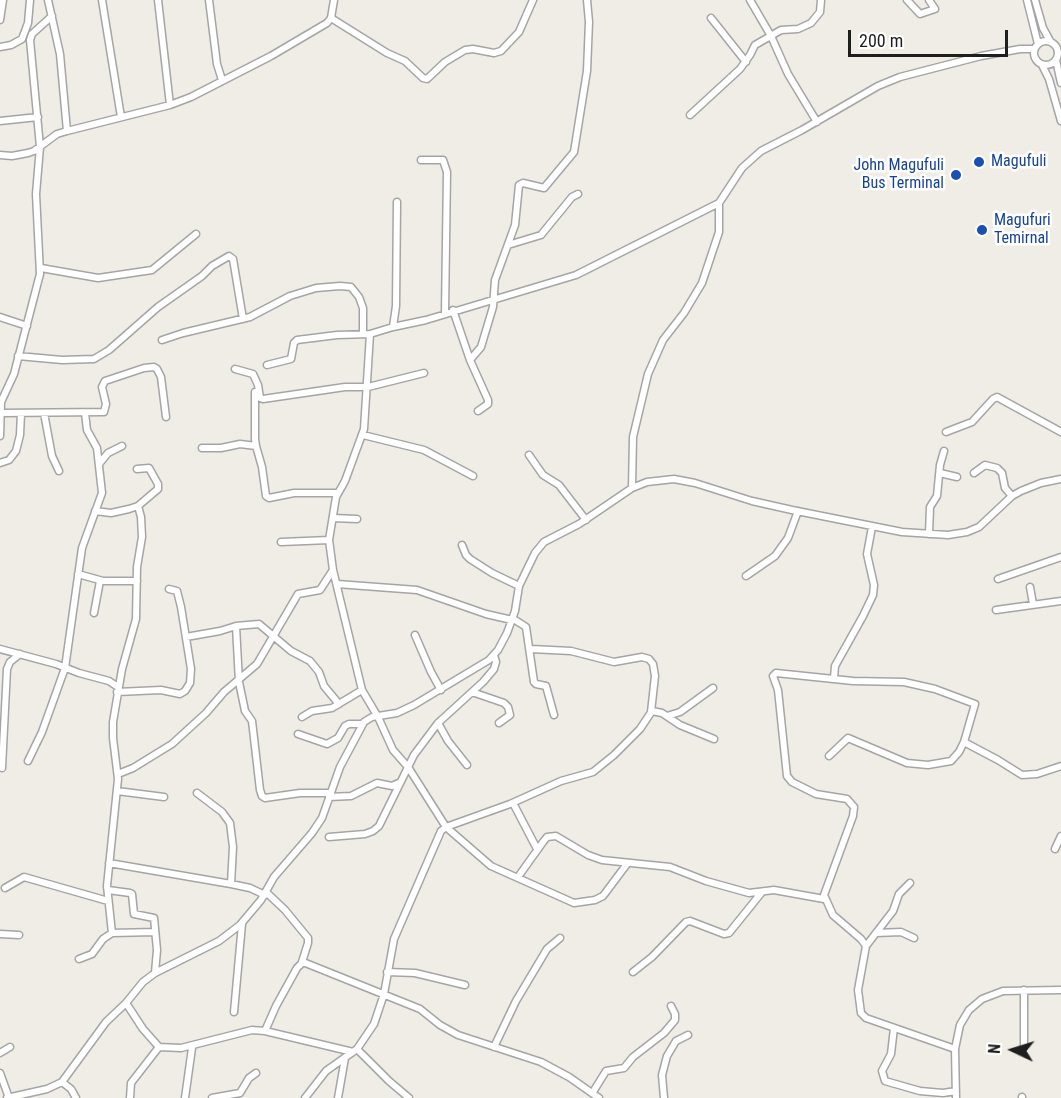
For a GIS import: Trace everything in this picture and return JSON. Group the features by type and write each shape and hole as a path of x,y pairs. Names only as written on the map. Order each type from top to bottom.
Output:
{"street":[{"path":"0,20 3,0"},
{"path":"0,47 11,45 22,39 28,23 30,0"},
{"path":"48,0 60,54 67,130"},
{"path":"102,0 121,117"},
{"path":"158,0 170,105"},
{"path":"209,0 217,64 222,80"},
{"path":"0,155 12,156 28,153 67,130 170,105 190,97 271,56 323,25 330,18 334,0"},
{"path":"330,18 387,53 405,61 427,79 445,62 465,50 473,49 494,53 501,51 519,32 533,0"},
{"path":"470,360 481,348 495,299 493,293 495,280 516,217 519,184 544,188 574,152 587,71 589,22 587,0"},
{"path":"750,0 771,36 785,68 817,122"},
{"path":"690,115 746,62 754,46 781,30 798,29 809,25 820,12 821,0"},
{"path":"907,0 920,14 935,9 929,0"},
{"path":"1027,0 1036,46 1035,58 1042,65 1049,79 1061,121"},
{"path":"1035,0 1043,27 1058,50 1056,60 1061,83"},
{"path":"0,436 1,401 14,374 39,281 36,194 40,147 30,38 52,16"},
{"path":"711,18 746,62"},
{"path":"267,365 291,358 294,343 297,340 367,334 426,320 453,310 576,275 719,203 742,168 754,156 770,145 817,122 857,97 900,77 1050,41"},
{"path":"1042,65 1052,64 1056,60"},
{"path":"0,121 38,117"},
{"path":"421,159 443,160 447,172 445,313"},
{"path":"508,245 541,235 572,197 578,194"},
{"path":"393,327 396,298 397,202"},
{"path":"632,488 633,437 648,374 663,340 702,283 719,232 719,203"},
{"path":"40,268 98,278 152,270 196,234"},
{"path":"18,356 62,360 94,358 110,350 158,307 229,256 233,259 243,319"},
{"path":"162,340 243,319 267,310 290,296 316,288 347,286 355,289 362,303 367,334 368,387 363,435 338,493 329,540 333,570 362,690 398,758 408,768 446,827 491,866 569,902 586,902 603,896 627,864"},
{"path":"453,310 470,360 488,400 488,404 478,411"},
{"path":"0,317 27,326"},
{"path":"1,413 102,412 105,410 102,387 105,381 154,367 161,377 166,417"},
{"path":"235,369 251,372 260,398 263,399 345,387 368,387 424,373"},
{"path":"255,379 255,438 267,498 294,493 338,493"},
{"path":"946,432 972,422 997,397 1061,432"},
{"path":"0,463 9,460 16,451 20,435 21,413"},
{"path":"44,413 52,456 59,471"},
{"path":"28,761 42,732 65,668 82,548 102,491 97,448 87,430 85,413"},
{"path":"363,435 424,450 472,477"},
{"path":"202,448 221,448 240,444 256,446"},
{"path":"99,465 109,453 122,446"},
{"path":"929,534 930,507 937,496 944,451"},
{"path":"529,455 543,475 560,485 586,520"},
{"path":"974,473 985,465 997,468 1002,473 1005,488 1012,496"},
{"path":"95,511 111,513 138,506 159,487 149,467 137,469"},
{"path":"940,473 957,477"},
{"path":"0,1073 8,1098 47,1089 62,1082 106,1022 143,982 155,973 219,941 242,923 287,860 312,834 325,811 340,767 362,724 369,718 397,713 485,664 503,640 512,619 519,586 535,553 544,542 586,520 632,488 647,482 674,479 695,483 752,501 872,527 955,535 973,530 982,524 1012,496 1041,483 1061,479"},
{"path":"112,933 108,901 109,863 118,774 113,738 118,689 136,619 142,537 138,506"},
{"path":"746,576 775,556 788,538 798,512"},
{"path":"333,518 357,519"},
{"path":"834,678 835,666 873,595 874,585 867,554 872,527"},
{"path":"281,542 329,540"},
{"path":"462,544 470,560 519,586"},
{"path":"998,579 1061,557"},
{"path":"118,774 134,768 172,744 206,713 224,692 239,682 257,664 298,594 320,590 333,570"},
{"path":"78,574 100,581 137,581"},
{"path":"93,612 100,581"},
{"path":"337,584 417,590 486,614 512,619 526,627 534,682 546,686 554,715"},
{"path":"1030,586 1033,604"},
{"path":"0,650 106,680 118,689 161,690 180,694 185,691 192,676 178,592 169,589"},
{"path":"996,610 1061,601"},
{"path":"186,637 236,626 260,624 291,651 310,661 320,672 324,686 339,704"},
{"path":"236,626 239,682 246,713 253,723 260,790 263,798 300,793 351,796 377,783 392,786 400,783"},
{"path":"415,635 441,690"},
{"path":"305,1098 326,1071 355,1051 374,1024 384,994 396,931 438,835 446,827 596,770 640,729 651,712 655,676 654,664 649,659 642,657 614,662 571,651 531,649"},
{"path":"2,768 7,669 10,662 20,654"},
{"path":"328,837 350,836 375,830 384,818 414,755 438,723 494,669 496,662 494,655"},
{"path":"829,756 848,738 903,762 928,765 951,760 959,752 964,742 975,704 934,688 904,682 853,681 776,673 772,676 778,690 787,776 792,782 816,794 847,800 854,807 853,816 826,885 824,899 833,915 866,946"},
{"path":"667,716 680,712 713,688"},
{"path":"302,717 312,711 332,708 362,690"},
{"path":"472,692 504,703 508,707 510,715 499,723"},
{"path":"651,712 658,711 680,725 714,739"},
{"path":"438,723 448,741 467,765"},
{"path":"298,734 325,744 338,738 345,726 362,724"},
{"path":"964,742 1023,776 1061,766"},
{"path":"398,758 414,755"},
{"path":"117,791 164,797"},
{"path":"197,794 222,812 230,823 233,846 231,884"},
{"path":"513,803 537,849"},
{"path":"518,877 547,837 556,836 596,858 627,864 670,867 747,893 781,890 824,899"},
{"path":"1055,849 1061,836"},
{"path":"109,863 231,884 265,893 285,910 308,938 302,962 276,1006 266,1031"},
{"path":"5,888 24,877 108,901"},
{"path":"910,883 899,894 893,911 866,946 858,990 861,1013 866,1018 955,1049"},
{"path":"108,890 132,894 134,914 153,917 157,950 155,973"},
{"path":"633,972 652,957 686,922 690,921 724,934 729,933 762,892"},
{"path":"234,1012 242,923"},
{"path":"79,959 92,954 103,939 112,933 155,932"},
{"path":"876,933 901,933 914,938"},
{"path":"0,934 19,935"},
{"path":"494,1047 516,1001 547,949 560,938"},
{"path":"302,962 420,1009 440,1025 458,1035 541,1062 593,1092 599,1098"},
{"path":"387,972 415,973 465,985"},
{"path":"1024,990 1024,1047"},
{"path":"894,1028 891,1054 882,1071 884,1079 920,1091 956,1095 955,1049 960,1025 969,1010 982,999 1003,991 1061,990"},
{"path":"126,1003 159,1047"},
{"path":"593,1092 606,1071 624,1068 633,1057 664,1033 675,1020 671,1006"},
{"path":"159,1047 181,1048 252,1030 266,1031 355,1051 409,1098"},
{"path":"664,1098 662,1075 667,1056 676,1041 688,1035"},
{"path":"0,1053 10,1047"},
{"path":"130,1098 131,1083 159,1047"},
{"path":"185,1098 192,1048"},
{"path":"338,1098 345,1058"},
{"path":"212,1098 240,1093 249,1078 256,1073"},
{"path":"62,1082 71,1089 76,1098"}],"place":[{"name":"Magufuli","path":"979,162"},
{"name":"John Magufuli Bus Terminal","path":"956,175"},
{"name":"Magufuri Temirnal","path":"982,230"}]}
